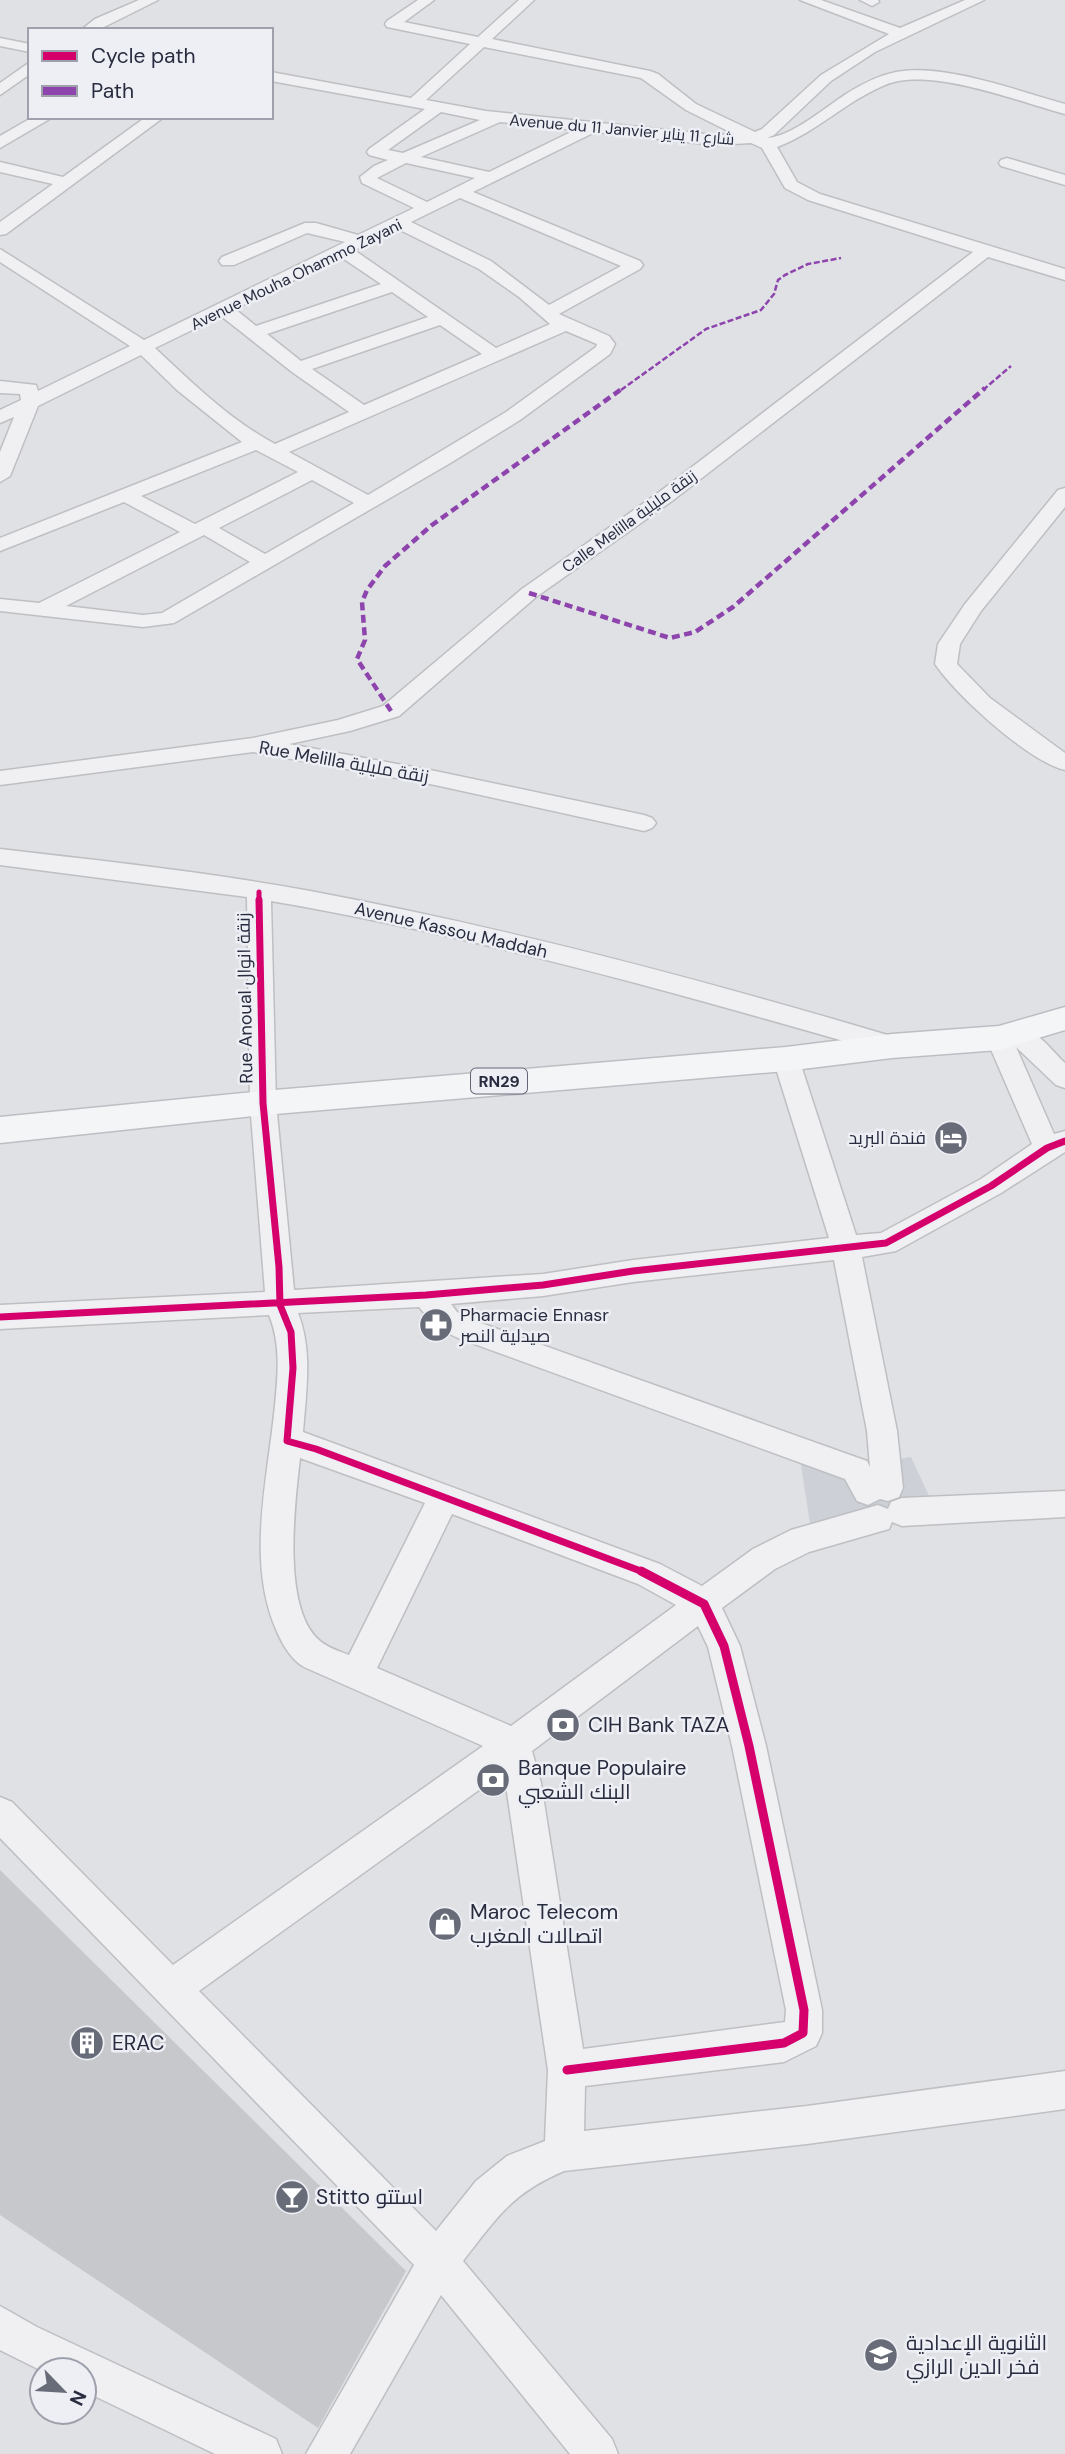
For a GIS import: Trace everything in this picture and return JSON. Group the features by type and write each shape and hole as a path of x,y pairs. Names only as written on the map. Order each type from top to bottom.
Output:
{"main road":[{"name":"RN29","path":"0,1130 263,1103 786,1059 1008,1036 1065,1018"}],"street":[{"path":"91,28 151,0"},
{"path":"427,0 392,24 645,74 653,77 691,107 762,141 788,139 862,91 900,74 934,76 1065,109"},
{"path":"413,104 527,0"},
{"path":"807,0 901,33"},
{"path":"843,13 872,1"},
{"name":"Avenue du 11 Janvier شارع 11 يناير","path":"273,76 497,118 715,140 762,141 826,78 870,49 964,2"},
{"path":"0,42 28,48"},
{"path":"0,90 28,68"},
{"path":"438,108 375,151 492,177"},
{"path":"428,209 368,180 370,173 497,118"},
{"path":"0,230 153,119"},
{"path":"0,121 41,120"},
{"path":"0,143 41,120"},
{"name":"Avenue Mouha Ohammo Zayani","path":"0,416 344,251 591,128"},
{"path":"762,141 786,178 799,190 1065,275"},
{"path":"1007,163 1065,180"},
{"path":"0,167 65,182"},
{"path":"0,545 125,495 363,413 496,356 556,319 634,265 461,193"},
{"path":"0,605 160,621 440,461 513,416 604,350 606,344 603,340 556,319 485,265 400,223"},
{"path":"228,261 305,228 362,242"},
{"name":"Calle Melilla زنقة مليلية","path":"253,745 342,726 382,714 399,705 529,593 665,497 986,250"},
{"path":"344,251 496,356"},
{"path":"0,254 142,347 184,386 265,447 367,502"},
{"path":"251,333 396,285"},
{"path":"224,309 251,333 363,413"},
{"path":"298,368 441,319"},
{"path":"0,387 29,389 30,402 0,476"},
{"path":"44,609 313,472"},
{"path":"1065,494 972,608 949,644 946,664 959,682 993,711 1065,763"},
{"path":"125,495 264,562"},
{"name":"Rue Melilla زنقة مليلية","path":"0,778 253,745 435,778 643,823"},
{"name":"Avenue Kassou Maddah","path":"0,857 154,875 350,907 601,964 734,999 892,1046"},
{"name":"Rue Anoual زنقة انوال","path":"259,892 263,1103 279,1267 280,1305 291,1332 293,1368 279,1527 282,1603 290,1626 307,1651 356,1675 485,1727 513,1745"},
{"path":"1008,1036 1065,1078"},
{"path":"0,1317 280,1305 426,1295 543,1285 634,1271 886,1242 921,1226 991,1186 1056,1144 1008,1036"},
{"path":"786,1059 846,1248 882,1431 884,1503"},
{"path":"426,1295 447,1320 468,1330 856,1470 884,1503"},
{"path":"287,1441 316,1449 649,1574 704,1604 724,1646 749,1746 804,2010 803,2033 784,2043 567,2070"},
{"path":"356,1675 444,1497"},
{"path":"172,1988 513,1745 764,1559 884,1503 1065,1504"},
{"path":"513,1745 524,1783 567,2070 564,2152"},
{"path":"0,1814 438,2261 597,2454"},
{"path":"327,2454 438,2261 490,2195 521,2170 564,2152 807,2125 1065,2090"},
{"path":"0,2326 23,2341 261,2454"}],"shaded area":[{"path":"799,1452 843,1469 911,1457 936,1511 812,1537"}],"building":[{"name":"ERAC","path":"0,1870 406,2271 318,2428 0,2215"}],"marked path":[{"path":"391,711 357,659 365,640 362,602 367,590 385,566 432,525 706,329 761,310 774,294 778,280 792,270 841,258"},
{"path":"529,593 670,638 695,632 733,607 1011,366"}],"cycle path":[{"path":"259,892 263,1103 279,1267 280,1305 291,1332 293,1368 287,1441 316,1449 649,1574 704,1604 724,1646 749,1746 804,2010 803,2033 784,2043 567,2070"},
{"path":"0,1317 426,1295 543,1285 633,1271 886,1243 991,1186 1047,1148 1065,1141"}],"place":[{"name":"فندة البريد","path":"951,1138"},
{"name":"Pharmacie Ennasr صيدلية النصر","path":"436,1325"},
{"name":"CIH Bank TAZA","path":"563,1725"},
{"name":"Banque Populaire البنك الشعبي","path":"493,1780"},
{"name":"Maroc Telecom اتصالات المغرب","path":"445,1924"},
{"name":"ERAC","path":"87,2043"},
{"name":"Stitto استتو","path":"292,2197"},
{"name":"الثانوية الإعدادية فخر الدين الرازي","path":"881,2355"}]}
